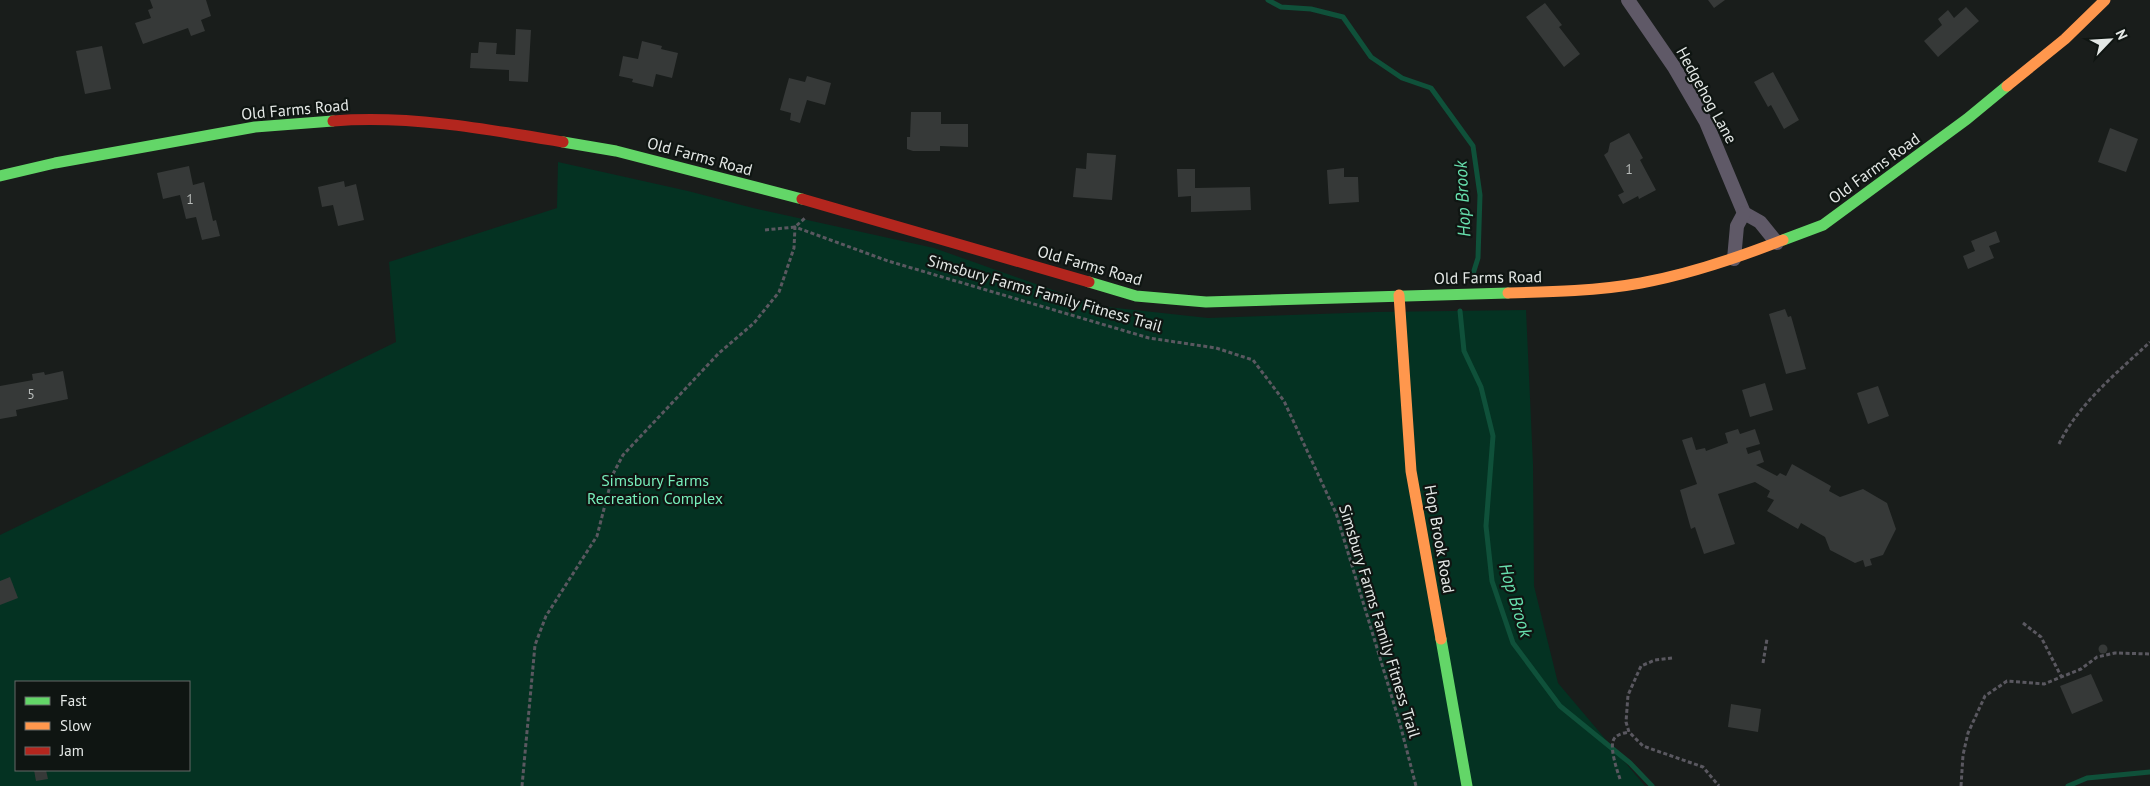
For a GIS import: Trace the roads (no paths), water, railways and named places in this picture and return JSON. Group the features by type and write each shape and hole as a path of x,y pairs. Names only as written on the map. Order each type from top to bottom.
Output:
{"street":[{"name":"Hedgehog Lane","path":"1628,0 1674,67 1706,122 1744,213"},
{"name":"Old Farms Road","path":"0,176 55,163 254,127 362,119 469,126 616,151 770,192 820,203 1136,296 1206,302 1400,295 1572,292 1640,283 1690,272 1734,259 1823,225 1967,120 2065,39 2105,0"},
{"path":"1734,259 1737,226 1744,213 1760,222 1777,243"},
{"name":"Hop Brook Road","path":"1400,295 1411,471 1468,786"}],"waterway":[{"name":"Hop Brook","path":"1268,0 1281,7 1311,9 1343,17 1371,57 1402,78 1431,88 1473,146 1480,195 1478,258 1472,277"},
{"name":"Hop Brook","path":"1460,311 1464,351 1481,387 1493,436 1486,526 1492,581 1513,643 1560,706 1630,763 1652,786"},
{"name":"Hop Brook","path":"2068,786 2087,778 2150,772"}],"park label":[{"name":"Simsbury Farms Recreation Complex","path":"655,489"}]}
